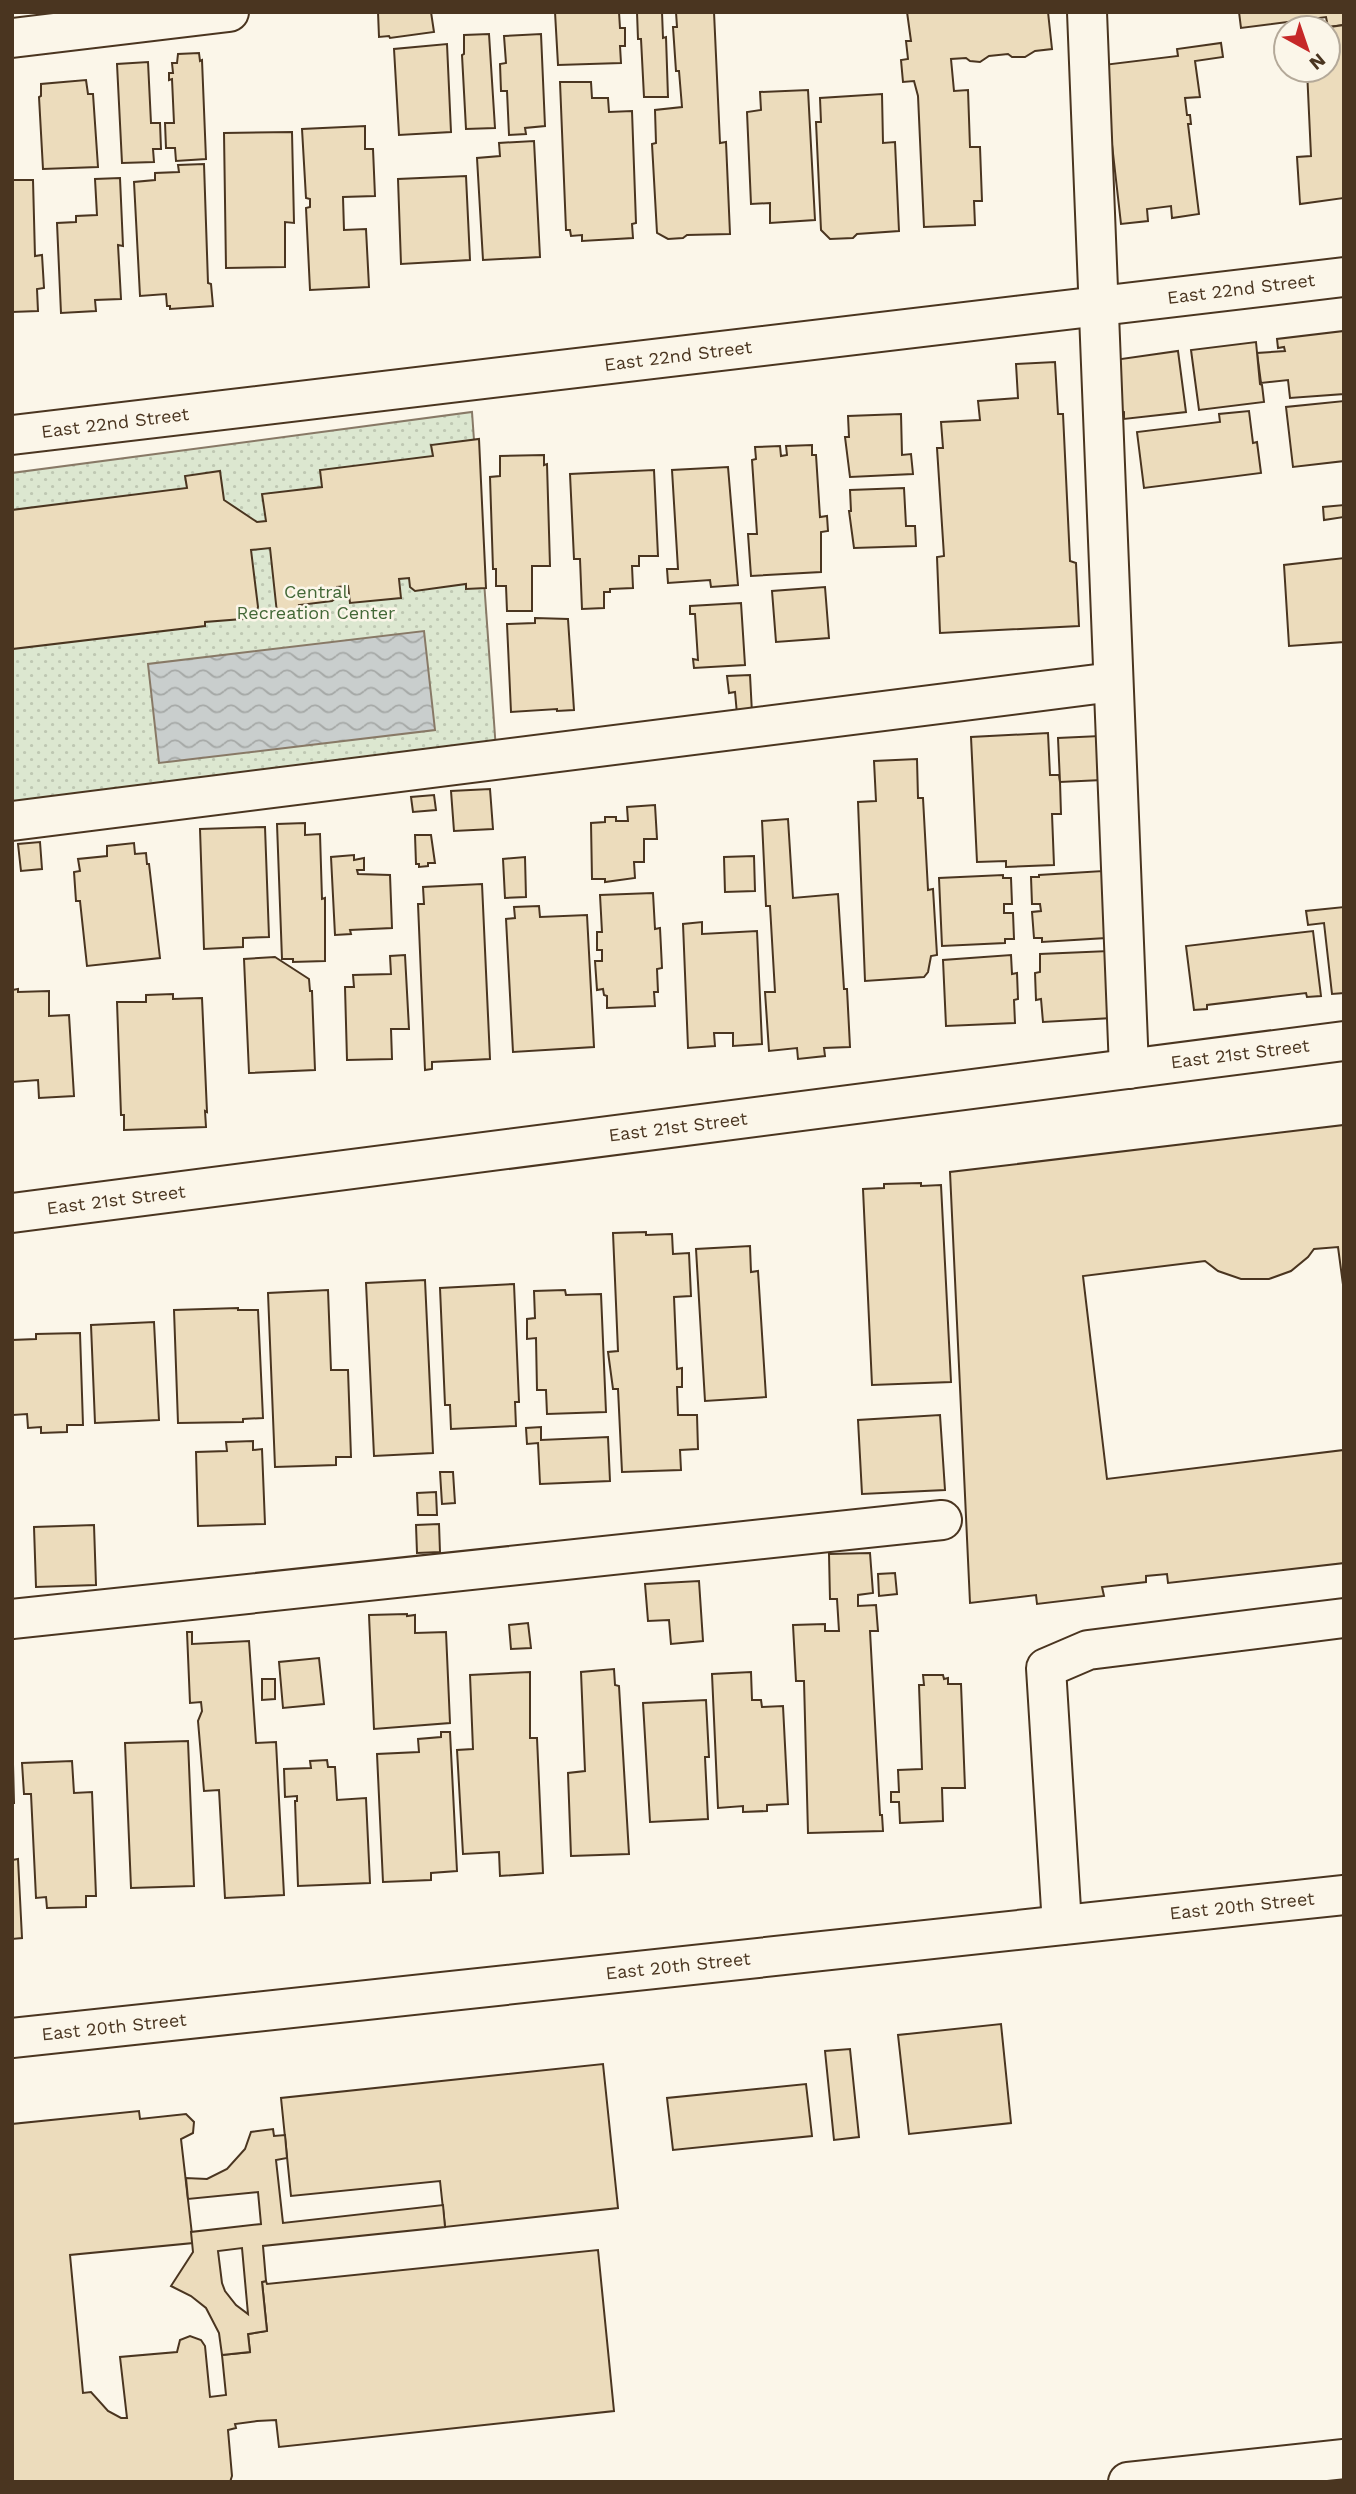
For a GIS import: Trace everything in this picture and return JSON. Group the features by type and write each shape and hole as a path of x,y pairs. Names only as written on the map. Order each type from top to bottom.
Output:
{"street":[{"path":"12,38 229,12"},
{"path":"1087,12 1129,1069"},
{"name":"East 22nd Street","path":"12,435 1344,277"},
{"path":"12,821 1113,682"},
{"name":"East 21st Street","path":"12,1213 1344,1041"},
{"path":"12,1619 942,1520"},
{"path":"1062,1925 1046,1668 1088,1650 1344,1618"},
{"name":"East 20th Street","path":"12,2038 1344,1895"},
{"path":"1128,2482 1344,2459"}],"green space":[{"name":"Central Recreation Center","path":"472,412 496,750 12,805 12,473"}],"water":[{"path":"424,631 435,730 159,763 148,664"}],"building":[{"path":"378,12 431,12 434,32 379,37"},
{"path":"555,12 619,12 620,28 625,28 625,46 620,46 621,63 558,65"},
{"path":"637,12 662,12 663,38 666,37 668,97 644,97"},
{"path":"676,12 714,12 720,143 726,142 730,234 687,235 683,238 668,239 657,233 652,144 656,143 655,110 682,107 673,27 677,27"},
{"path":"907,12 1048,12 1052,49 1035,51 1025,57 1012,57 1008,54 989,56 980,62 966,58 951,59 954,91 968,90 970,147 980,147 982,201 974,201 975,225 924,227 918,96 914,81 903,82 901,60 908,59 906,41 911,41"},
{"path":"1239,12 1344,12 1344,25 1342,14 1272,14 1272,24 1241,28"},
{"path":"1342,25 1344,198 1300,204 1297,157 1311,156 1308,84 1342,84"},
{"path":"489,34 495,128 466,129 462,55 464,35"},
{"path":"541,34 545,126 525,128 526,134 509,135 507,91 501,91 500,64 506,63 504,36"},
{"path":"1221,43 1223,57 1195,61 1200,97 1185,98 1187,115 1190,115 1191,124 1188,124 1199,214 1172,218 1171,206 1147,209 1148,221 1121,224 1103,65 1178,56 1177,49"},
{"path":"447,44 451,132 399,135 394,49"},
{"path":"199,53 200,61 202,60 206,159 176,161 175,148 166,148 165,123 174,123 172,79 169,80 169,73 173,73 172,63 177,63 178,54"},
{"path":"148,62 151,123 160,123 161,149 153,149 154,162 122,163 117,64"},
{"path":"86,80 88,94 93,94 98,167 43,169 39,97 41,84"},
{"path":"560,82 591,82 592,98 608,98 609,112 632,111 636,223 632,224 633,238 582,241 582,235 571,236 570,230 566,230"},
{"path":"808,90 815,220 770,223 770,203 751,204 747,112 761,110 760,92"},
{"path":"882,94 883,143 895,142 899,231 830,239 821,230 816,122 821,122 820,98"},
{"path":"365,126 365,149 373,149 375,196 343,197 344,230 366,229 369,287 310,290 306,208 310,207 310,199 306,198 302,129"},
{"path":"292,132 294,223 285,222 285,267 226,268 224,133"},
{"path":"534,141 540,257 483,260 477,158 500,156 499,143"},
{"path":"204,164 208,283 211,284 213,306 170,309 170,306 167,306 166,294 140,296 134,182 155,180 155,173 179,172 178,165"},
{"path":"466,176 470,260 401,264 398,179"},
{"path":"120,178 123,246 118,245 121,299 95,300 96,311 61,313 57,223 76,222 76,216 97,215 95,179"},
{"path":"12,180 33,180 35,256 42,255 44,288 37,289 38,311 12,312"},
{"path":"1344,331 1344,394 1290,398 1288,380 1261,383 1257,353 1285,351 1284,347 1278,348 1277,339"},
{"path":"1256,342 1264,402 1199,410 1191,350"},
{"path":"1178,351 1186,412 1124,419 1124,412 1120,411 1114,360"},
{"path":"1055,362 1058,414 1063,414 1070,561 1076,563 1079,626 940,633 937,557 944,556 937,448 943,448 941,422 980,420 978,401 1018,398 1016,364"},
{"path":"1344,401 1344,461 1293,467 1286,407"},
{"path":"1249,411 1253,443 1257,442 1261,473 1144,488 1137,432 1220,422 1219,414"},
{"path":"901,414 902,455 911,454 913,474 850,477 845,437 849,437 848,416"},
{"path":"479,439 486,588 466,589 466,584 415,591 410,587 409,578 399,579 401,598 350,603 348,586 337,587 338,596 332,601 299,605 300,610 277,613 270,548 251,550 258,607 255,618 205,622 205,626 12,649 12,510 187,488 185,476 220,471 224,500 257,522 266,521 262,494 322,487 320,470 433,456 431,445"},
{"path":"812,445 812,455 816,455 820,517 827,516 828,531 821,532 821,572 751,576 748,534 757,534 752,460 756,459 755,447 780,446 781,456 787,455 786,446"},
{"path":"544,455 544,465 547,464 550,566 532,566 532,611 507,611 506,586 496,586 496,569 493,569 490,477 500,476 500,456"},
{"path":"728,467 738,585 711,587 710,580 668,583 667,569 678,569 672,470"},
{"path":"654,470 658,556 639,556 639,566 632,566 633,588 610,589 610,592 604,592 604,608 582,609 580,559 574,559 570,474"},
{"path":"904,488 906,526 915,526 916,546 854,548 849,511 850,490"},
{"path":"1344,505 1344,517 1324,520 1323,507"},
{"path":"1344,558 1344,642 1289,646 1284,565"},
{"path":"825,587 829,638 776,642 772,591"},
{"path":"741,603 745,665 694,668 693,659 698,660 695,614 690,614 690,606"},
{"path":"535,618 568,619 574,710 511,712 507,624 535,623"},
{"path":"750,675 752,713 737,714 735,692 729,693 727,676"},
{"path":"1048,733 1050,775 1059,775 1060,782 1061,814 1052,814 1054,865 1006,867 1006,861 977,862 971,737"},
{"path":"1100,736 1102,780 1060,782 1058,738"},
{"path":"917,759 918,798 923,798 928,890 933,889 937,955 931,956 928,972 924,977 865,981 858,802 876,801 874,761"},
{"path":"490,789 493,829 454,831 451,791"},
{"path":"434,795 436,810 413,812 411,797"},
{"path":"655,805 657,839 644,839 644,862 634,862 635,878 605,882 605,879 592,879 591,823 605,822 605,817 628,821 627,807"},
{"path":"788,819 793,898 838,894 850,1047 824,1048 825,1056 798,1059 797,1048 769,1051 765,992 775,992 770,906 766,906 762,821"},
{"path":"305,823 305,835 320,834 322,899 325,898 325,961 293,962 293,959 282,959 277,824"},
{"path":"265,827 269,937 243,938 243,947 204,949 200,829"},
{"path":"415,835 431,835 435,863 419,867 419,864 416,864"},
{"path":"40,842 42,869 21,871 18,844"},
{"path":"134,843 135,854 146,853 149,864 160,958 87,966 80,901 76,901 74,872 80,871 78,859 107,856 107,846"},
{"path":"354,855 354,860 364,858 364,870 357,870 358,874 390,875 392,928 350,930 351,934 335,935 331,857"},
{"path":"754,856 755,891 725,892 724,857"},
{"path":"525,857 526,897 505,898 503,859"},
{"path":"1103,871 1106,938 1042,942 1042,938 1034,938 1032,912 1041,911 1040,904 1032,904 1031,877"},
{"path":"1003,875 1003,878 1011,878 1012,904 1004,904 1004,913 1013,913 1014,939 1005,939 1005,943 942,946 939,878"},
{"path":"482,884 490,1059 432,1062 432,1069 425,1070 418,904 424,904 423,887"},
{"path":"653,893 655,929 660,928 662,968 657,969 658,992 654,992 655,1006 607,1008 607,996 604,995 603,989 597,990 595,961 602,961 602,950 597,950 597,932 602,932 600,895"},
{"path":"539,906 540,917 587,915 594,1047 513,1052 506,919 515,918 514,907"},
{"path":"1344,907 1344,993 1332,994 1324,923 1308,925 1306,911"},
{"path":"702,922 702,934 757,931 762,1044 733,1046 733,1033 714,1033 715,1046 688,1048 683,924"},
{"path":"1313,931 1321,996 1307,997 1306,993 1207,1005 1207,1009 1194,1010 1186,946"},
{"path":"1109,951 1112,1018 1043,1022 1041,999 1036,1000 1035,973 1040,972 1040,954"},
{"path":"405,955 409,1029 391,1029 392,1059 347,1060 345,987 354,987 353,975 391,974 390,956"},
{"path":"1011,955 1012,974 1017,973 1015,1023 946,1026 943,960"},
{"path":"275,957 309,979 312,991 315,1070 249,1073 244,959"},
{"path":"18,989 18,992 49,991 49,1016 69,1015 74,1096 39,1098 38,1080 12,1082 12,990"},
{"path":"173,994 173,999 202,998 206,1127 124,1130 124,1115 121,1115 117,1002 146,1002 146,995"},
{"path":"1344,1125 1344,1292 1338,1247 1314,1249 1291,1271 1269,1279 1241,1279 1218,1271 1205,1261 1083,1276 1107,1479 1344,1450 1344,1563 1168,1583 1167,1574 1146,1576 1146,1582 1102,1587 1104,1596 1037,1604 1036,1595 970,1603 950,1172"},
{"path":"921,1183 921,1186 941,1185 951,1382 872,1385 863,1189 884,1188 884,1184"},
{"path":"646,1232 646,1235 672,1234 673,1254 689,1253 691,1296 674,1297 677,1369 682,1368 682,1387 677,1387 678,1415 697,1415 698,1449 680,1450 681,1470 622,1472 618,1389 613,1389 608,1352 618,1351 613,1233"},
{"path":"750,1246 751,1272 758,1271 766,1397 705,1401 696,1249"},
{"path":"425,1280 433,1453 374,1456 366,1283"},
{"path":"514,1284 519,1402 515,1402 516,1426 451,1429 450,1405 445,1405 440,1288"},
{"path":"328,1290 331,1370 348,1370 351,1457 336,1457 336,1465 275,1467 268,1293"},
{"path":"565,1290 566,1295 601,1294 606,1412 547,1414 546,1390 537,1390 536,1338 527,1339 527,1319 535,1318 534,1291"},
{"path":"174,1310 258,1310 263,1418 243,1419 243,1422 178,1423"},
{"path":"154,1322 159,1420 95,1423 91,1325"},
{"path":"80,1333 83,1425 67,1425 67,1432 41,1433 41,1427 28,1428 27,1414 13,1415 12,1340 36,1339 36,1334"},
{"path":"940,1415 945,1490 862,1494 858,1420"},
{"path":"541,1427 541,1440 608,1437 610,1481 540,1484 538,1443 527,1444 526,1428"},
{"path":"253,1441 253,1450 262,1449 265,1524 198,1526 196,1452 227,1451 226,1442"},
{"path":"440,1472 453,1472 455,1503 442,1504"},
{"path":"436,1492 437,1515 418,1515 417,1493"},
{"path":"439,1524 440,1552 417,1553 416,1525"},
{"path":"94,1525 96,1585 36,1587 34,1527"},
{"path":"870,1553 873,1593 858,1595 858,1606 876,1605 878,1631 870,1631 883,1831 808,1833 804,1681 796,1681 793,1625 825,1624 825,1631 839,1631 837,1599 830,1599 829,1554"},
{"path":"895,1573 897,1594 879,1596 878,1574"},
{"path":"699,1581 703,1641 671,1644 669,1620 648,1621 645,1584"},
{"path":"369,1615 415,1615 415,1633 446,1632 450,1723 374,1729"},
{"path":"528,1623 531,1648 511,1649 509,1625"},
{"path":"187,1632 192,1632 192,1644 249,1641 256,1743 276,1742 284,1895 225,1898 219,1790 204,1791 198,1721 202,1711 201,1702 190,1703"},
{"path":"319,1658 324,1704 283,1708 279,1662"},
{"path":"614,1669 615,1685 619,1686 629,1854 571,1856 568,1773 585,1771 581,1672"},
{"path":"530,1672 530,1738 537,1738 543,1873 500,1876 499,1852 463,1854 457,1750 473,1749 470,1675"},
{"path":"751,1672 752,1700 761,1700 762,1707 783,1706 788,1804 767,1805 767,1811 743,1812 743,1806 718,1808 712,1674"},
{"path":"923,1675 943,1675 944,1679 948,1678 948,1684 961,1684 965,1788 942,1788 943,1821 900,1823 899,1802 891,1802 891,1792 899,1792 898,1770 922,1769 919,1685 924,1685"},
{"path":"262,1679 275,1679 275,1699 262,1700"},
{"path":"706,1700 708,1819 650,1822 643,1703"},
{"path":"12,1726 14,1803 12,1803"},
{"path":"441,1732 450,1732 457,1871 431,1873 431,1880 383,1882 377,1754 419,1752 418,1739 441,1737"},
{"path":"188,1741 194,1886 131,1888 125,1743"},
{"path":"327,1760 328,1767 335,1767 337,1800 366,1798 370,1883 298,1886 297,1796 285,1797 284,1769 311,1768 310,1761"},
{"path":"72,1761 74,1793 92,1792 96,1896 86,1896 86,1907 47,1908 46,1897 36,1898 31,1794 24,1794 22,1763"},
{"path":"18,1859 22,1938 12,1939 12,1860"},
{"path":"1001,2024 1011,2123 909,2134 898,2035"},
{"path":"850,2049 859,2137 834,2140 825,2051"},
{"path":"603,2064 618,2208 445,2227 440,2181 291,2196 281,2098"},
{"path":"806,2084 812,2136 673,2150 667,2098"},
{"path":"139,2111 140,2119 186,2114 194,2122 193,2133 181,2139 193,2243 70,2255 83,2393 91,2392 108,2411 127,2418 120,2357 177,2352 180,2340 190,2336 201,2340 205,2346 210,2397 226,2395 222,2355 250,2352 248,2334 267,2331 262,2282 266,2281 267,2284 598,2250 614,2411 279,2447 276,2420 257,2421 235,2424 236,2428 228,2430 232,2476 230,2482 12,2482 12,2124"},
{"path":"273,2129 274,2136 285,2135 287,2158 276,2160 283,2223 443,2205 445,2227 263,2246 266,2281 262,2282 267,2331 248,2334 250,2352 222,2355 219,2333 206,2308 191,2296 171,2286 193,2252 191,2232 261,2224 258,2192 188,2199 186,2178 207,2179 227,2169 245,2149 251,2132","holes":["242,2248 248,2314 236,2305 225,2291 218,2251"]}]}
